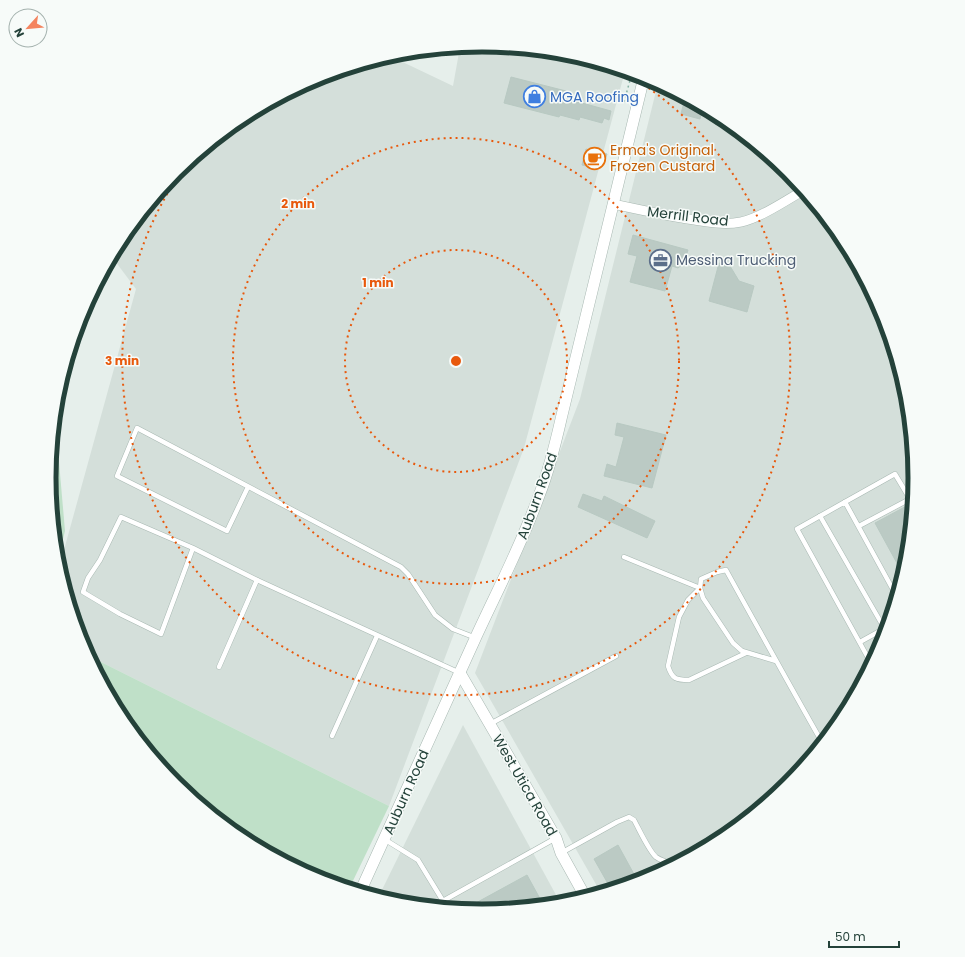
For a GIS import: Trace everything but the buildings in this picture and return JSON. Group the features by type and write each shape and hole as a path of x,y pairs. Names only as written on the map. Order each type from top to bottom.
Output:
{"street":[{"name":"Auburn Road","path":"362,887 509,569 541,492 551,459 643,83"},
{"name":"Merrill Road","path":"613,204 701,221 723,223 739,222 752,218 764,213 799,193"},
{"name":"West Utica Road","path":"460,673 556,838 561,853 583,893"}],"lane":[{"path":"248,487 227,531 117,476 137,428 401,568 408,574 435,614 453,629 476,638"},
{"path":"869,659 797,529 896,474 908,496"},
{"path":"859,526 908,500"},
{"path":"846,502 894,589"},
{"path":"820,516 883,624"},
{"path":"193,548 161,634 120,614 83,592 88,578 100,560 121,517 193,548 257,580 460,673"},
{"path":"624,557 700,588"},
{"path":"776,661 742,652 733,643 702,598 700,588 701,579 726,570 820,739"},
{"path":"219,667 257,580"},
{"path":"700,588 688,600 678,617 668,666 674,678 689,680 746,653"},
{"path":"860,642 881,632"},
{"path":"332,736 377,636"},
{"path":"490,724 616,656"},
{"path":"561,853 616,822 629,817 634,820 653,854 668,862"},
{"path":"384,839 418,860 443,901 556,838"}],"path":[{"path":"624,102 630,79"}],"shaded area":[{"path":"459,53 510,53 538,56 566,60 624,76 524,448 389,806 97,660 88,642 79,616 63,554 136,289 115,261 144,219 162,197 201,158 223,140 269,109 319,84 399,60 453,86"},
{"path":"657,89 696,109 742,140 764,158 803,197 837,242 852,265 865,290 877,315 886,341 901,395 908,451 908,506 905,534 901,562 886,616 877,642 852,692 821,738 803,760 764,799 719,833 696,848 646,873 598,888 475,673 580,399"},
{"path":"463,725 558,898 510,904 482,905 427,901 399,897 381,892"}],"green space":[{"path":"58,446 65,531 62,545 57,506 56,478"},
{"path":"97,660 389,806 351,884 319,873 294,861 269,848 223,817 181,780 144,738 113,692"}],"place":[{"name":"MGA Roofing","path":"535,97"},
{"name":"Erma's Original Frozen Custard","path":"595,158"},
{"name":"Messina Trucking","path":"660,260"}]}
